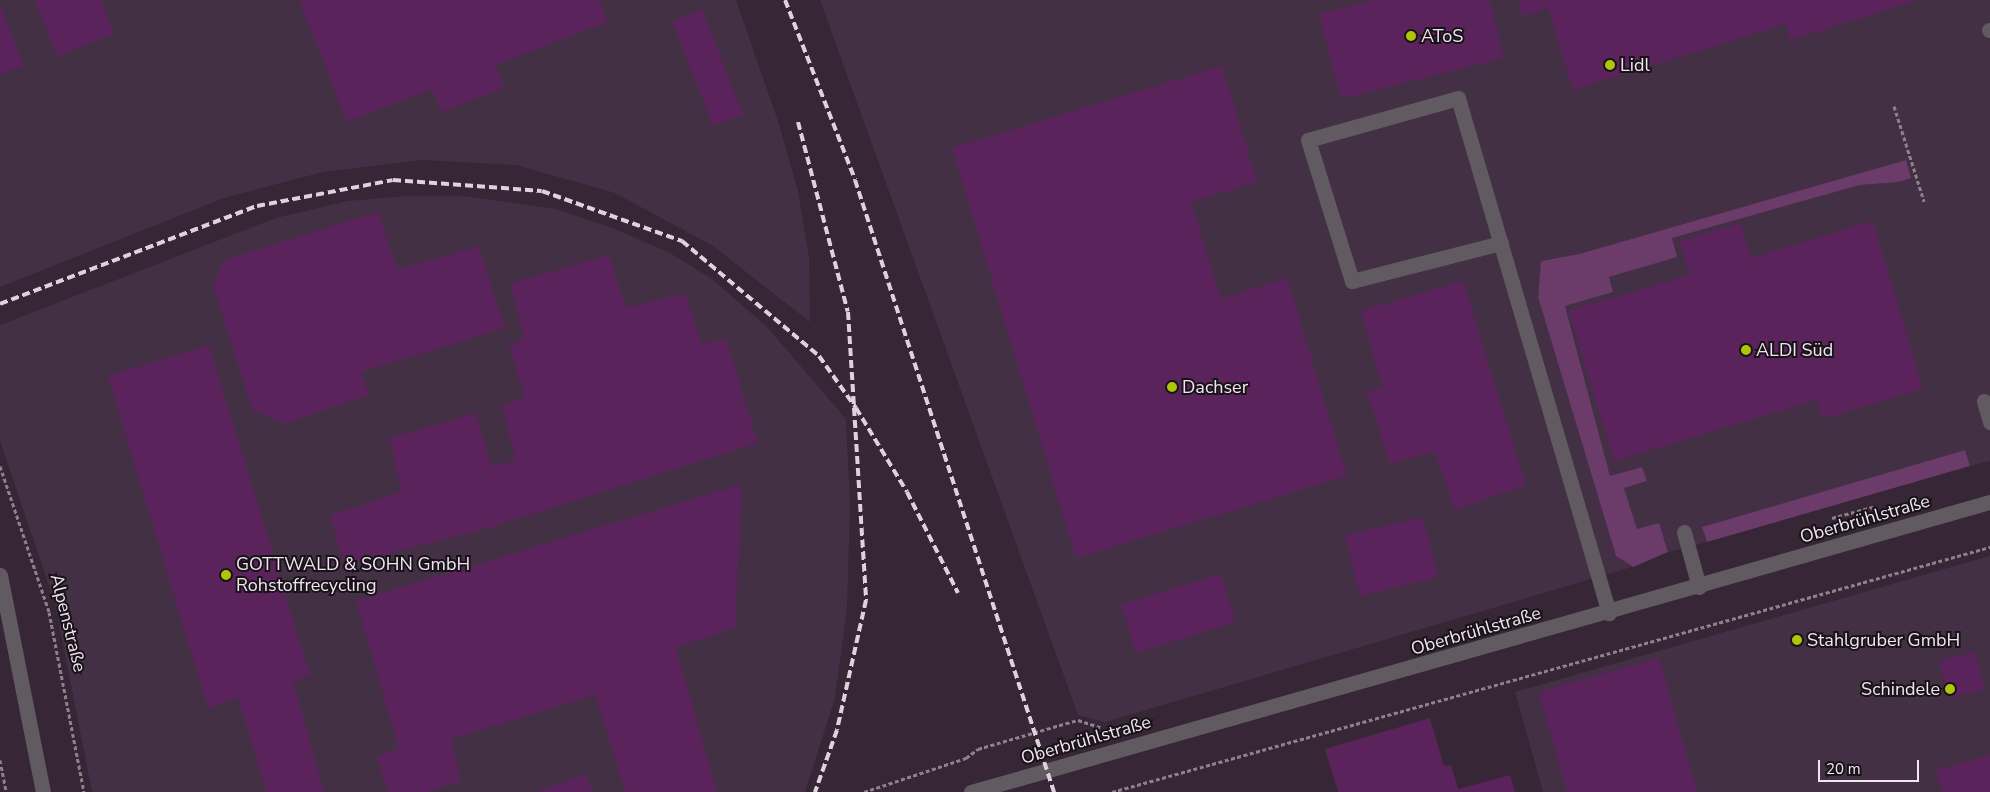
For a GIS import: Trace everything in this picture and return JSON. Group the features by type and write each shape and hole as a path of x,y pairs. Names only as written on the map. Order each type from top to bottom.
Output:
{"street":[{"path":"1501,243 1352,281 1308,140 1458,98 1501,243 1609,613"},
{"path":"1984,400 1990,422"},
{"name":"Oberbrühlstraße","path":"972,792 1609,613 1990,502"},
{"path":"1684,532 1699,587"},
{"path":"0,576 43,792"}],"path":[{"path":"1894,106 1924,201"},
{"name":"Alpenstraße","path":"0,466 49,612 84,792"},
{"path":"1827,520 1884,504"},
{"path":"1112,792 1990,547"},
{"path":"864,792 966,758 978,749 1078,720 1102,728 1109,726"},
{"path":"0,760 6,792"}],"shaded area":[{"path":"0,0 736,0 779,124 798,191 809,258 810,322 713,246 615,193 516,165 422,160 323,172 224,198 0,287"},
{"path":"820,0 1990,0 1990,461 1970,466 1965,450 1702,527 1707,542 1668,552 1664,538 1637,529 1624,488 1646,481 1642,467 1610,476 1565,306 1612,292 1609,277 1676,257 1672,238 1860,185 1899,182 1906,160 1579,254 1542,261 1538,297 1616,556 1632,567 1105,722 1078,715"},
{"path":"1906,160 1911,178 1899,182 1860,185 1672,238 1677,257 1609,277 1613,292 1565,306 1610,476 1642,467 1647,481 1624,488 1637,529 1659,523 1668,552 1633,567 1616,556 1538,297 1541,261 1579,254"},
{"path":"407,196 463,196 556,209 615,229 670,253 712,279 768,328 846,419 850,505 847,608 835,698 805,792 92,792 55,603 0,441 0,325 276,218 348,201"},
{"path":"1965,450 1970,466 1707,542 1702,527"},
{"name":"Stahlgruber GmbH","path":"1990,556 1990,792 1543,792 1515,692"}],"building":[{"path":"35,0 101,0 114,34 57,56"},
{"path":"306,0 599,0 607,22 496,65 504,88 442,112 432,89 347,122 300,2"},
{"name":"AToS","path":"1374,0 1489,0 1504,58 1341,99 1319,14"},
{"name":"Lidl","path":"1518,0 1917,0 1791,40 1786,24 1573,90 1548,8 1523,16"},
{"path":"0,6 24,65 0,75"},
{"path":"702,9 743,115 713,126 672,21"},
{"name":"Dachser","path":"1222,66 1257,182 1191,202 1221,299 1287,278 1347,476 1076,558 952,148"},
{"path":"378,212 397,269 479,247 505,328 361,372 369,395 284,424 252,410 213,285 224,260"},
{"name":"ALDI Süd","path":"1873,221 1923,389 1822,419 1817,400 1614,461 1569,311 1690,275 1679,241 1741,223 1751,258"},
{"path":"609,255 626,308 685,293 701,344 726,339 757,441 755,444 478,531 344,565 330,516 402,492 389,438 476,413 492,467 516,460 502,405 525,398 509,346 524,339 510,284"},
{"path":"1463,281 1526,485 1455,510 1435,452 1390,464 1367,392 1382,386 1361,311"},
{"path":"209,345 310,675 293,681 324,792 266,792 238,697 208,708 108,376"},
{"path":"739,485 742,487 735,628 676,647 717,792 625,792 596,695 451,739 461,781 425,792 388,792 377,757 399,748 356,601"},
{"path":"1423,517 1438,577 1360,596 1345,535"},
{"path":"1221,574 1235,622 1136,653 1121,604"},
{"path":"1975,652 1985,689 1948,698 1939,661"},
{"path":"1659,658 1697,792 1567,792 1539,692"},
{"path":"1430,718 1444,766 1451,765 1458,789 1510,775 1515,792 1338,792 1325,749"},
{"path":"1990,755 1990,792 1942,792 1936,770"},
{"path":"587,775 592,792 535,792"}],"railway":[{"path":"785,0 855,180 1054,792"},
{"path":"798,122 848,312 866,600 837,730 815,792"},
{"path":"0,304 257,206 393,180 542,191 682,241 819,356 856,408 907,492 958,593"}],"place":[{"name":"AToS","path":"1411,36"},
{"name":"Lidl","path":"1610,65"},
{"name":"ALDI Süd","path":"1746,350"},
{"name":"Dachser","path":"1172,387"},
{"name":"GOTTWALD & SOHN GmbH Rohstoffrecycling","path":"226,575"},
{"name":"Stahlgruber GmbH","path":"1797,640"},
{"name":"Schindele","path":"1950,689"}]}
